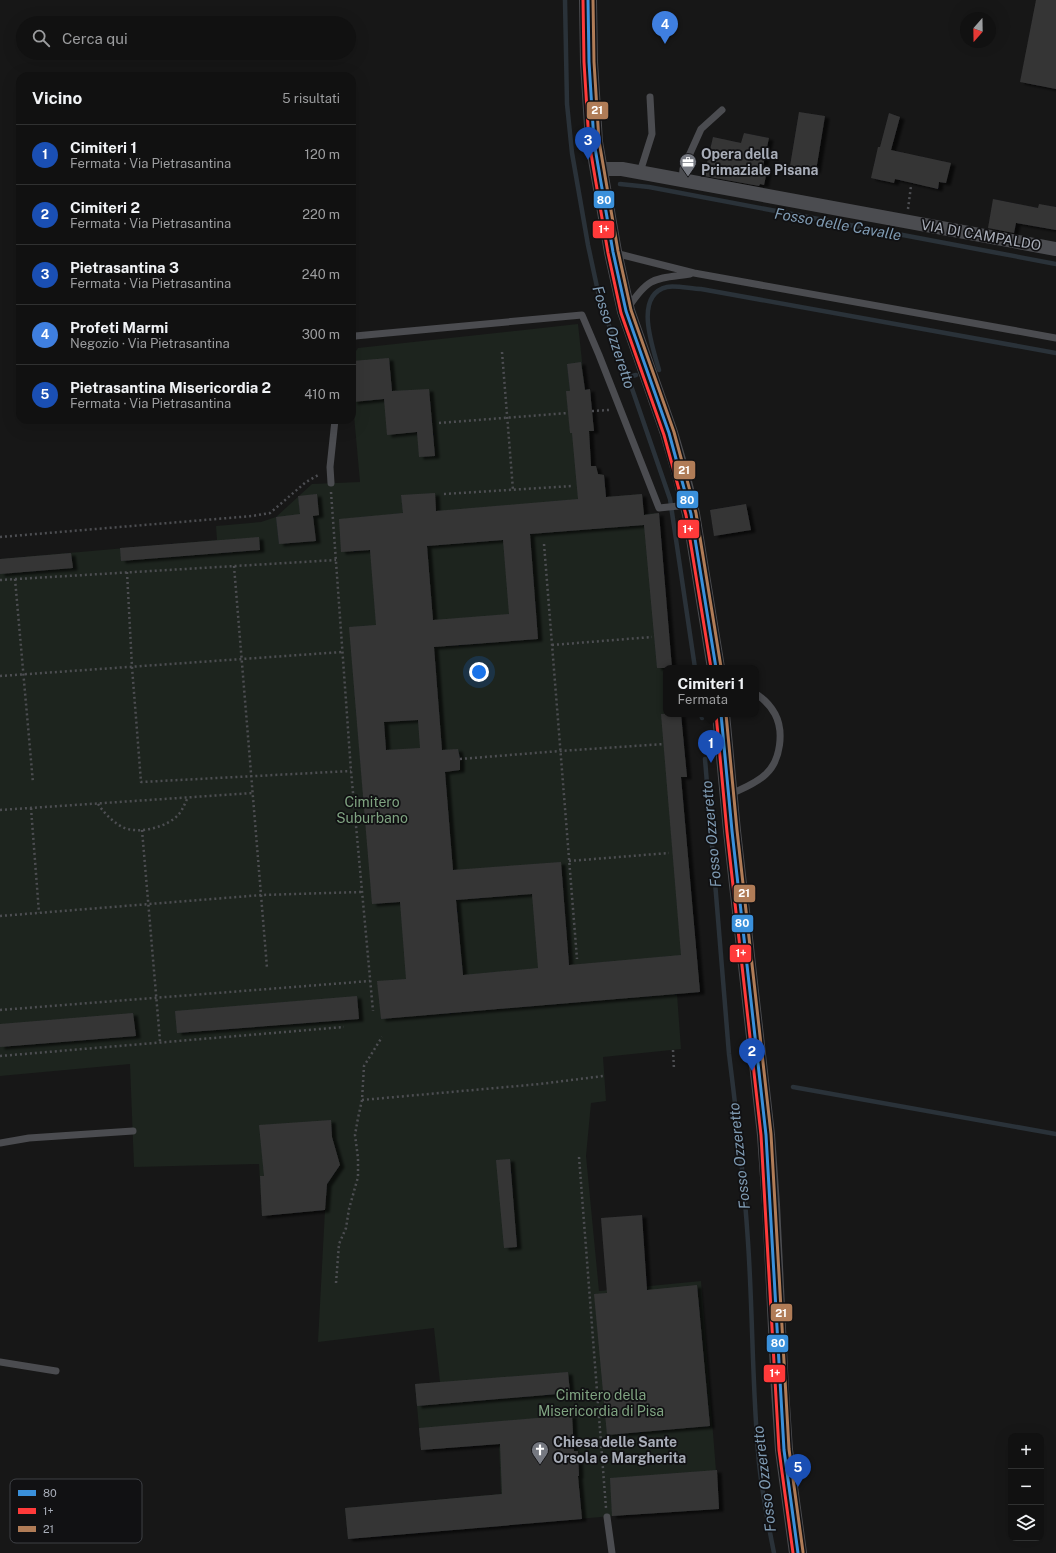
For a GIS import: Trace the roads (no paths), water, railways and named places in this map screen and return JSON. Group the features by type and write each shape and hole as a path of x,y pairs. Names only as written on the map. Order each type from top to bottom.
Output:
{"street":[{"path":"588,0 589,62 594,142 613,252 626,311 669,434 681,474 684,505 710,624 716,665"},
{"name":"VIA DI CAMPALDO","path":"599,169 622,169 640,172 1056,249"},
{"path":"721,717 728,795 765,1127 772,1205 784,1450 798,1553"}],"lane":[{"path":"640,172 652,134 650,97"},
{"path":"682,180 683,169 701,129 722,110"},
{"path":"613,252 694,273 1056,338"},
{"path":"626,311 639,292 656,279 694,273"},
{"path":"356,336 582,315 659,508 684,505"},
{"path":"331,483 330,467 335,424"},
{"path":"728,795 767,774 776,758 780,735 776,715 765,700 759,696"},
{"path":"0,1143 29,1138 133,1131"},
{"path":"0,1362 56,1371"},
{"path":"607,1517 612,1553"}],"waterway":[{"name":"Fosso Ozzeretto","path":"565,0 567,104 572,153 588,245 600,301 670,499 695,665"},
{"name":"Fosso delle Cavalle","path":"620,184 649,187 1056,264"},
{"path":"659,370 650,336 648,311 651,300 657,292 667,287 701,289 1056,353"},
{"path":"628,377 636,375"},
{"name":"Fosso Ozzeretto","path":"705,759 729,1054 740,1148 750,1269 755,1408 759,1463 763,1497 774,1553"},
{"path":"793,1087 1056,1134"}],"place":[{"name":"Profeti Marmi","path":"665,44"},
{"name":"Pietrasantina 3","path":"588,160"},
{"name":"Opera della Primaziale Pisana","path":"688,177"},
{"name":"Cimiteri 1","path":"711,763"},
{"name":"Cimiteri 2","path":"752,1071"},
{"name":"Chiesa delle Sante Orsola e Margherita","path":"540,1465"},
{"name":"Pietrasantina Misericordia 2","path":"798,1487"}],"park label":[{"name":"Cimitero Suburbano","path":"372,810"},
{"name":"Cimitero della Misericordia di Pisa","path":"601,1404"}]}
